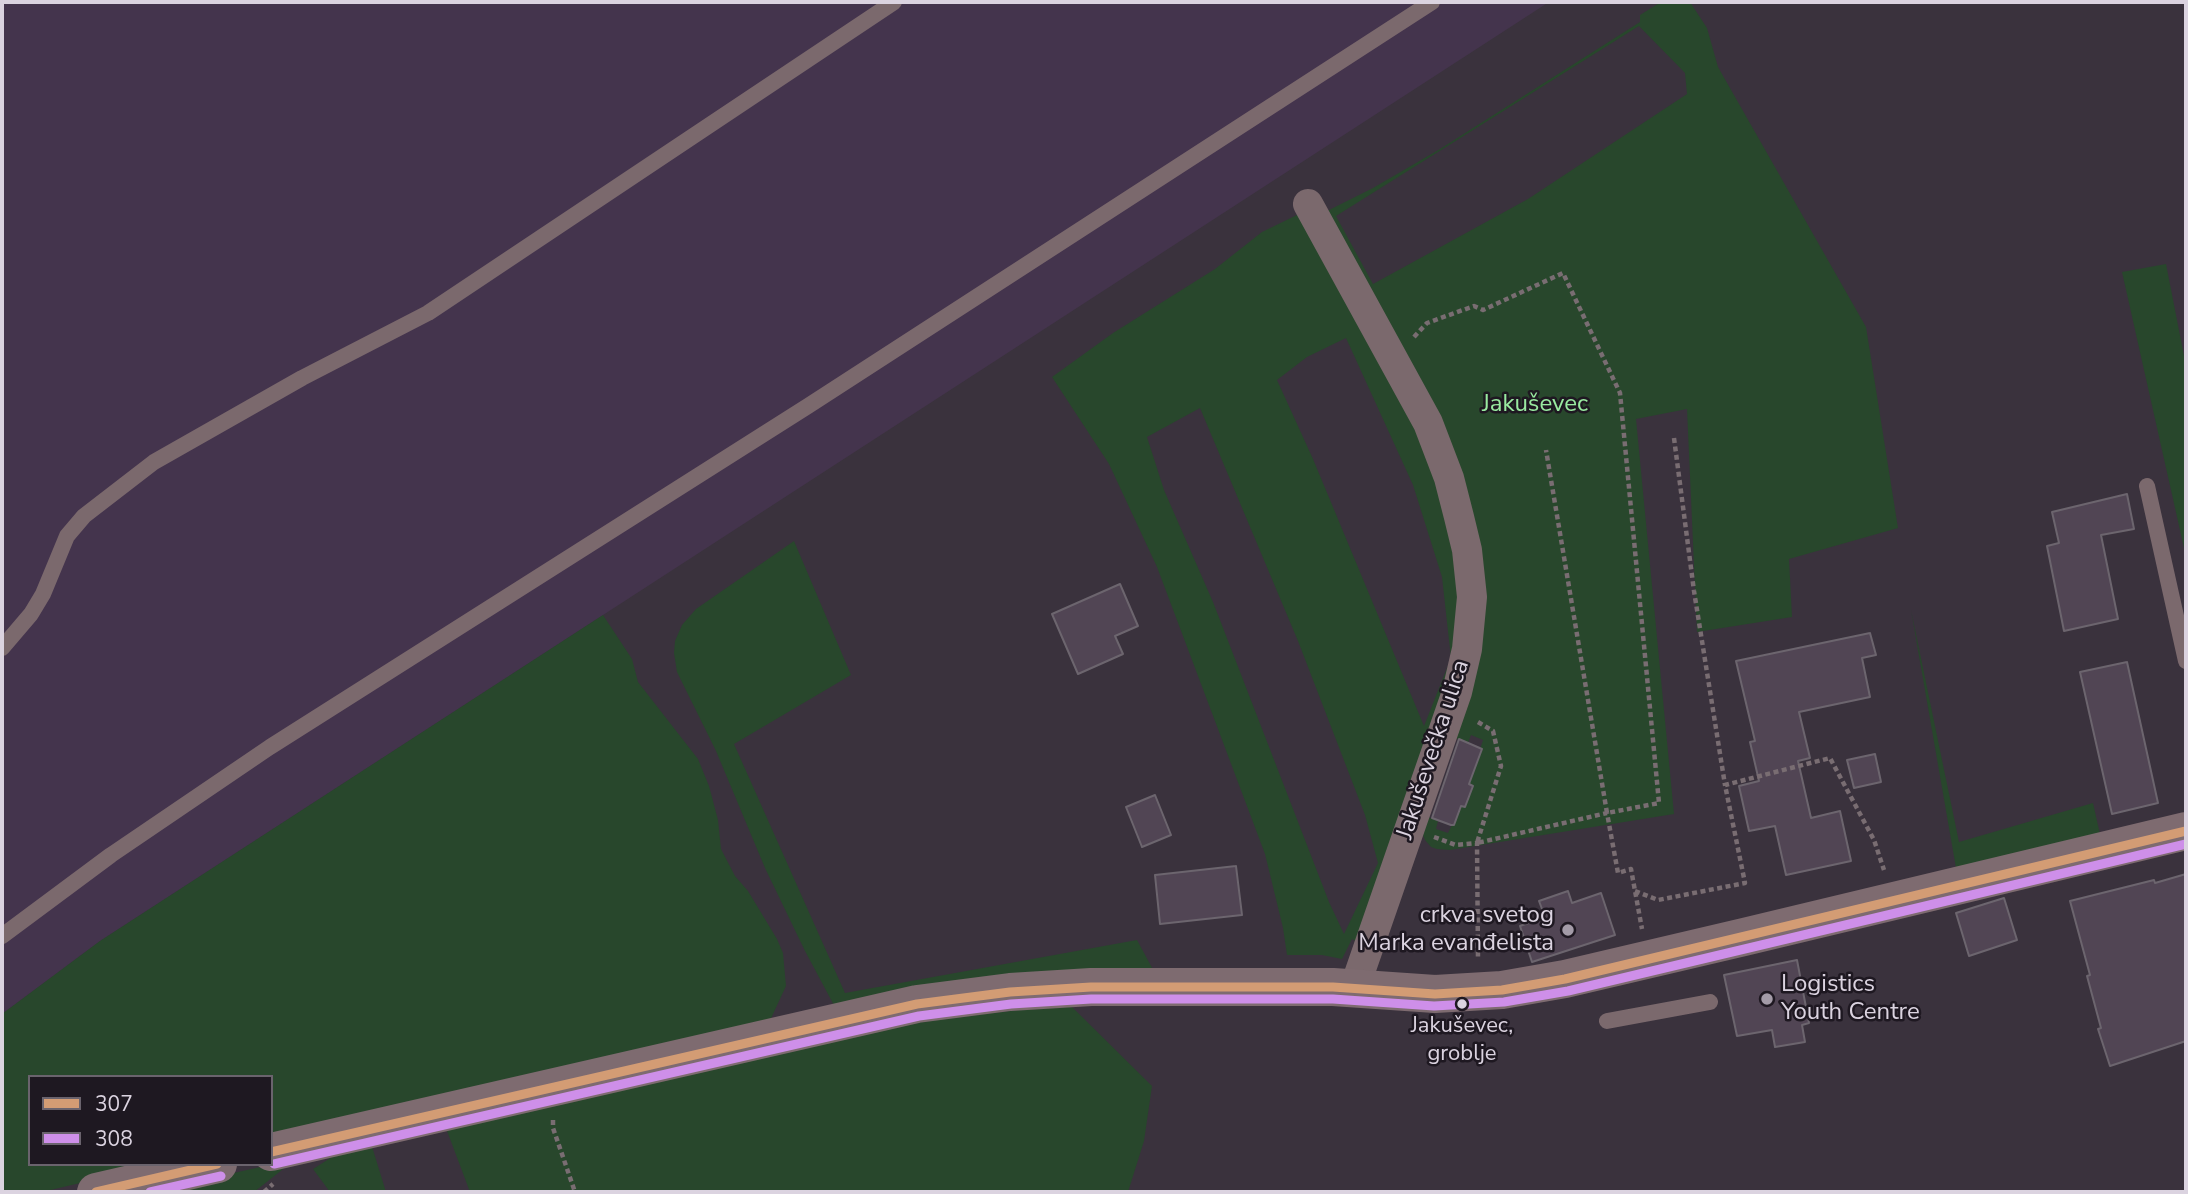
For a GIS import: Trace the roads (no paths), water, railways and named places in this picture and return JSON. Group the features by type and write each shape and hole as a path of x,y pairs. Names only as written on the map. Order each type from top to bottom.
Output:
{"main road":[{"path":"273,1152 917,1004 996,994 1091,987 1334,987 1435,994 1503,990 1565,979 2186,831"},
{"path":"96,1192 209,1166"}],"street":[{"name":"Jakuševečka ulica","path":"1308,204 1428,423 1449,478 1467,550 1472,597 1458,712 1354,989"}],"lane":[{"path":"2,648 31,614 43,594 67,536 84,516 154,462 302,378 428,313 894,2"},
{"path":"2,936 111,855 270,747 808,406 1432,2"},
{"path":"2147,486 2186,661"},
{"path":"1607,1021 1710,1002"}],"place":[{"name":"crkva svetog Marka evanđelista","path":"1568,930"},
{"name":"Logistics Youth Centre","path":"1767,999"},
{"name":"Jakuševec, groblje","path":"1462,1004"}],"park label":[{"name":"Jakuševec","path":"1535,405"}]}
